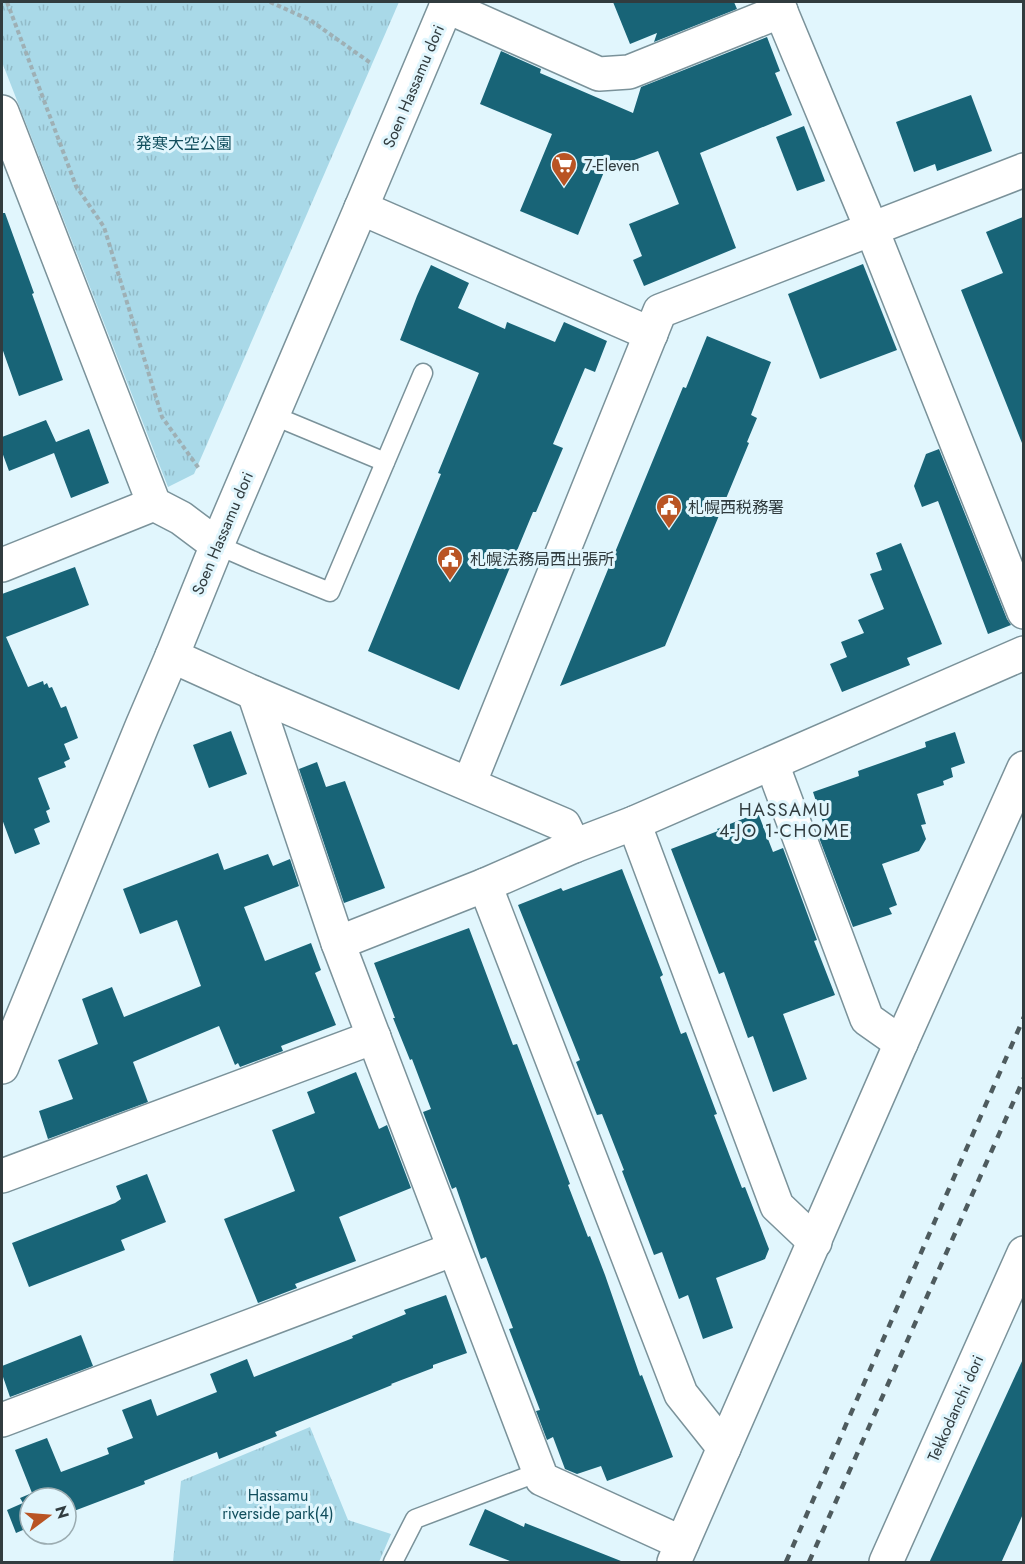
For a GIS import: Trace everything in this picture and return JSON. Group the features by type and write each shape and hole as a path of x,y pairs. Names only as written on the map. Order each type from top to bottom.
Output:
{"street":[{"path":"447,4 599,74 629,72 779,6 872,230 1023,612"},
{"name":"Soen Hassamu dori","path":"2,1067 217,545 447,4"},
{"path":"2,112 154,504 181,518 217,545"},
{"path":"469,784 660,311 1023,170"},
{"path":"361,208 651,334"},
{"path":"2,565 154,504"},
{"path":"338,943 634,823 1023,653"},
{"path":"172,656 564,825 574,846"},
{"path":"254,693 338,943 542,1479 678,1553 1023,768"},
{"path":"772,764 867,1019 901,1043"},
{"path":"634,823 777,1206 815,1242"},
{"path":"485,885 681,1394 724,1448"},
{"path":"2,1176 374,1037"},
{"path":"2,1420 454,1250"},
{"name":"Tekkodanchi dori","path":"886,1563 1017,1285 1023,1253"}],"lane":[{"path":"217,545 330,592 423,373"},
{"path":"272,416 386,462"},
{"path":"393,1563 415,1519 539,1472"}],"path":[{"path":"7,2 76,186 104,228 162,417 200,470"},
{"path":"270,2 310,20 372,64"}],"green space":[{"name":"発寒大空公園","path":"2,2 399,2 194,474 168,487 2,62"},
{"name":"Hassamu riverside park(4)","path":"310,1427 348,1520 391,1534 379,1562 173,1562 181,1481"}],"building":[{"path":"613,2 734,2 737,9 654,42 657,33 630,44"},
{"path":"767,37 780,71 775,73 792,115 700,153 736,248 644,286 633,260 642,256 629,224 679,204 658,151 608,170 606,167 578,235 520,211 552,134 480,104 501,51 541,69 540,73 633,113 641,87"},
{"path":"971,95 992,151 937,171 935,164 914,172 896,122"},
{"path":"804,126 825,181 797,191 776,137"},
{"path":"2,213 5,213 63,380 19,396 2,348"},
{"path":"1023,217 1022,443 961,290 1003,273 986,232"},
{"path":"863,264 897,350 820,379 788,294"},
{"name":"札幌法務局西出張所","path":"431,265 469,283 458,308 505,329 507,322 555,342 564,322 607,341 595,372 585,368 553,444 563,448 536,512 533,512 459,690 368,651 441,474 438,473 479,373 400,340"},
{"name":"札幌西税務署","path":"707,336 771,362 751,415 757,418 747,442 749,443 665,646 560,686 683,387 686,388"},
{"path":"46,420 56,442 89,429 109,483 71,498 54,453 9,471 2,452 2,437"},
{"path":"939,449 1011,625 988,634 938,501 922,507 914,486 926,454"},
{"path":"901,543 942,644 907,658 910,665 842,692 830,664 847,657 841,642 864,633 858,620 884,609 870,574 882,570 876,553"},
{"path":"75,567 89,605 6,637 28,687 43,681 44,685 47,683 49,688 52,687 61,708 66,706 78,738 64,744 70,759 64,762 66,767 38,778 50,809 46,811 50,822 34,829 40,844 15,854 2,819 2,594"},
{"path":"231,731 247,774 209,788 193,745"},
{"path":"955,732 965,763 951,768 953,777 943,781 944,785 917,794 926,824 921,825 926,839 919,851 882,864 897,905 889,908 892,914 853,927 818,835 826,832 813,792 859,776 858,771 926,747 925,742"},
{"path":"317,762 326,787 345,781 385,888 344,903 299,769"},
{"path":"758,813 773,852 783,848 835,995 783,1014 807,1079 773,1092 753,1036 748,1038 724,972 719,974 671,849"},
{"path":"218,853 224,870 268,854 273,866 290,859 299,886 244,907 265,961 311,943 321,970 315,973 336,1025 281,1046 283,1051 240,1067 238,1063 235,1065 219,1026 133,1062 148,1102 48,1139 39,1111 73,1099 58,1060 98,1044 82,999 112,987 124,1017 201,986 177,920 140,934 123,889"},
{"path":"622,869 663,975 660,977 681,1034 686,1032 717,1114 714,1115 742,1188 745,1187 769,1249 765,1259 716,1278 733,1328 703,1339 688,1295 679,1299 662,1252 654,1255 622,1171 624,1170 602,1114 597,1115 576,1062 580,1060 518,905 561,888 563,891"},
{"path":"469,928 513,1045 517,1044 570,1184 568,1185 605,1275 640,1376 642,1375 673,1457 607,1481 601,1466 577,1474 565,1469 553,1437 547,1440 536,1411 540,1410 509,1329 513,1328 486,1257 481,1259 456,1187 452,1189 423,1112 431,1109 393,1018 395,1018 374,963"},
{"path":"356,1072 379,1129 387,1125 411,1188 339,1217 356,1261 295,1284 297,1288 258,1303 224,1219 295,1191 272,1130 315,1113 307,1092"},
{"path":"147,1174 166,1222 121,1240 125,1250 29,1287 12,1243 115,1203 121,1199 116,1186"},
{"path":"446,1295 467,1353 433,1365 433,1368 275,1432 277,1436 219,1459 217,1452 144,1481 145,1484 78,1509 78,1486 29,1486 15,1450 47,1438 61,1472 109,1454 107,1448 133,1438 122,1410 151,1399 157,1416 217,1392 210,1374 247,1359 254,1377 353,1338 352,1336 406,1314 404,1310"},
{"path":"81,1335 93,1366 10,1397 2,1374 2,1366"},
{"path":"1023,1359 1023,1514 1001,1563 929,1563"},
{"path":"18,1505 18,1532 16,1533 7,1510"},
{"path":"485,1509 524,1527 525,1523 621,1561 621,1563 515,1563 469,1545"}],"railway":[{"path":"786,1562 1024,1017"},
{"path":"809,1562 1024,1078"}],"place":[{"name":"7-Eleven","path":"564,188"},
{"name":"札幌西税務署","path":"669,530"},
{"name":"札幌法務局西出張所","path":"450,582"}],"district":[{"name":"HASSAMU 4-JO 1-CHOME","path":"785,820"}]}
